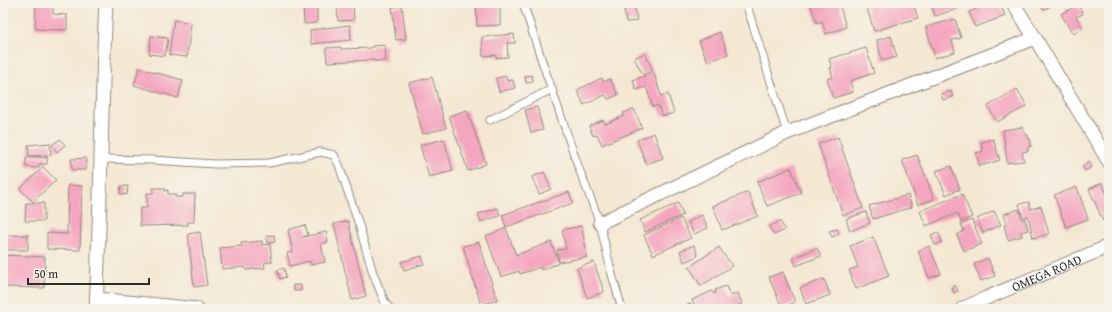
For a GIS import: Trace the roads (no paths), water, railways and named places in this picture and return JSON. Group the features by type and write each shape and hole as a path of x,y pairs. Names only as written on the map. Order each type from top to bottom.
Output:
{"street":[{"path":"106,3 96,304 197,309"},
{"path":"1013,3 1109,162"},
{"path":"600,223 787,133 1035,38"},
{"name":"OMEGA ROAD","path":"962,309 1109,246"}],"lane":[{"path":"523,3 578,166 600,223 611,271 622,309"},
{"path":"746,3 787,133"},
{"path":"490,120 552,89"},
{"path":"102,159 216,164 269,163 321,152 334,155 339,165 359,225 373,273 385,303 390,309"}]}
